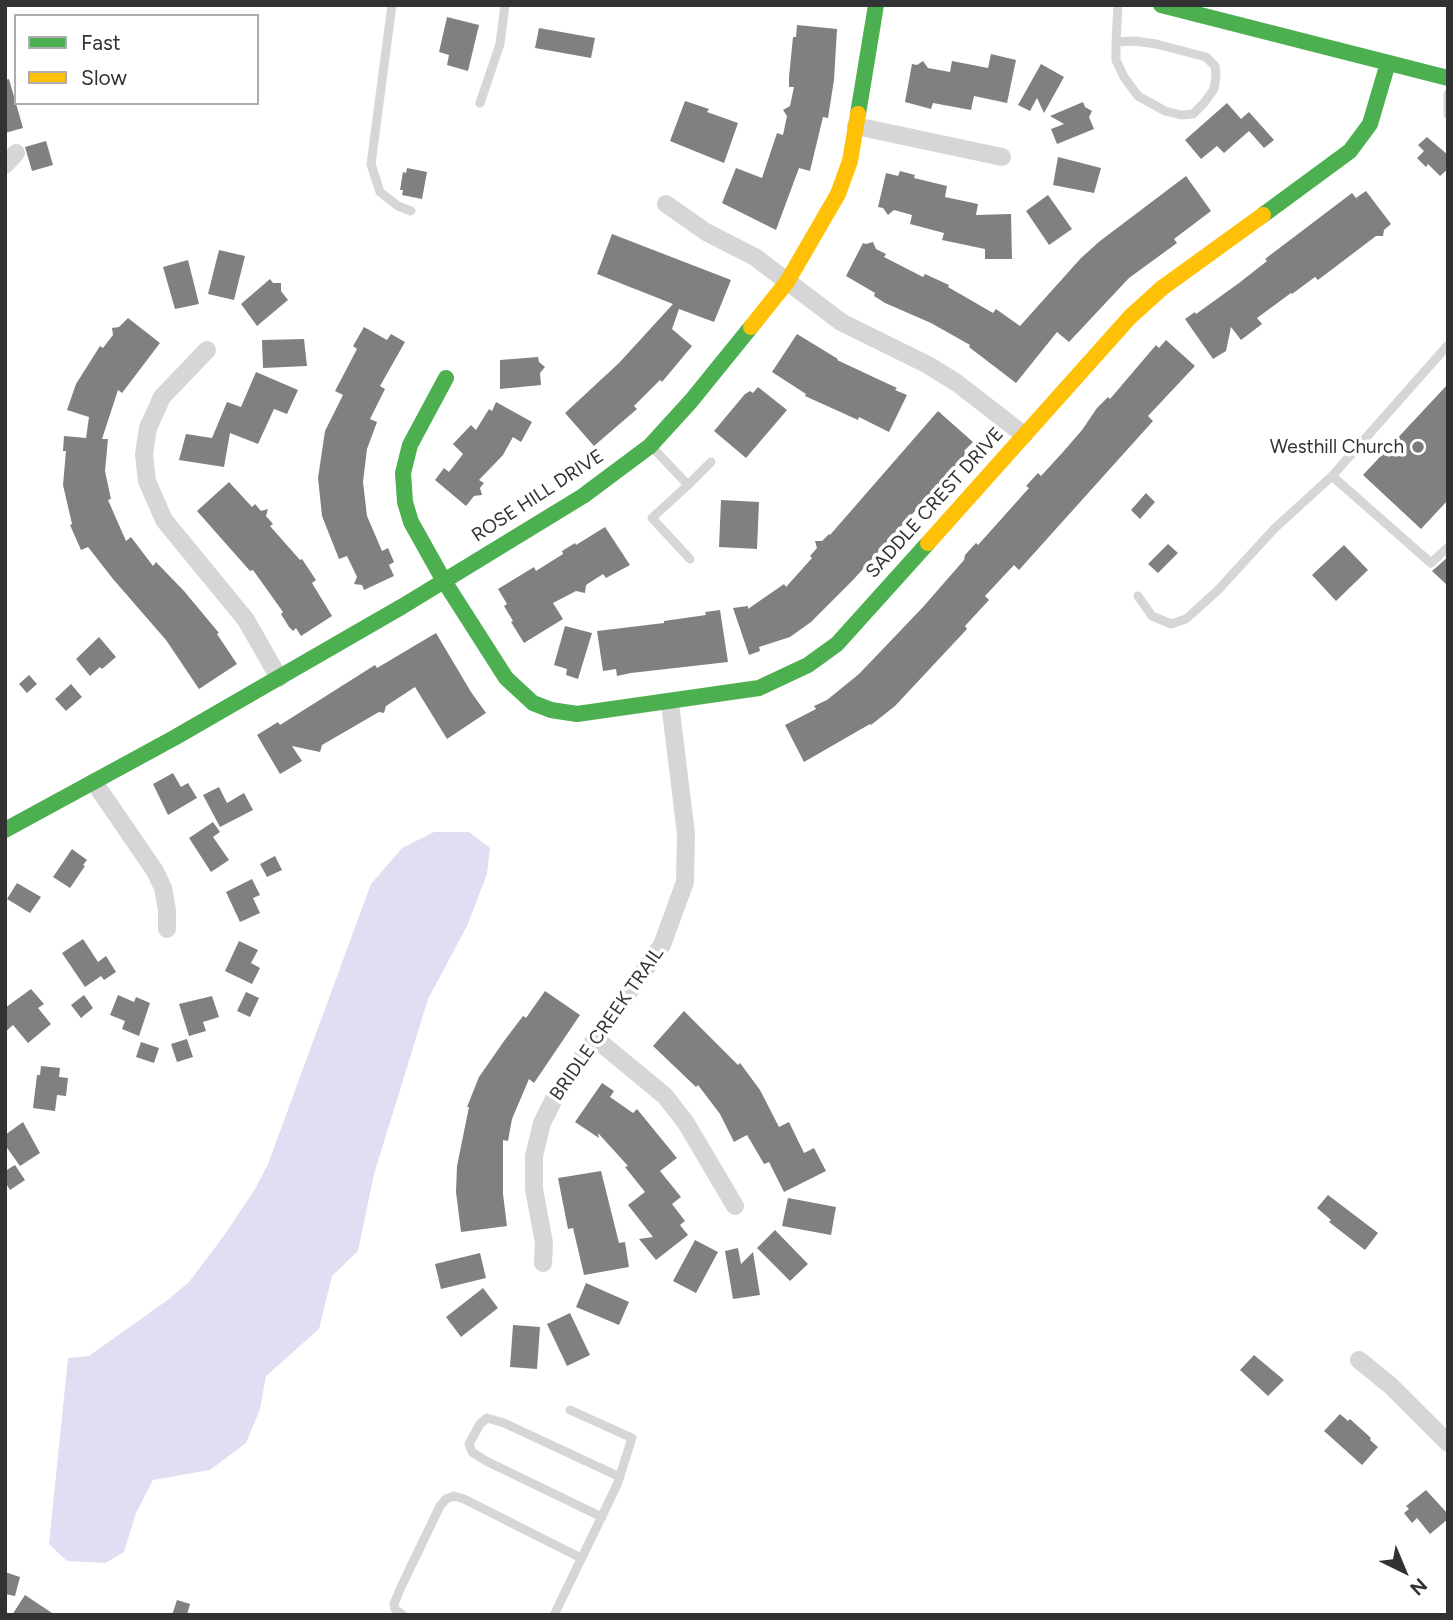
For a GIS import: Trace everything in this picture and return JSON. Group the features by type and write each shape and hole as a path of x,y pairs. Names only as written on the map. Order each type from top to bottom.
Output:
{"street":[{"name":"ROSE HILL DRIVE","path":"5,830 174,738 444,581 583,496 650,446 691,401 787,282 838,194 850,160 876,5"},
{"path":"1161,5 1448,78"},
{"name":"SADDLE CREST DRIVE","path":"446,378 410,445 403,473 405,502 411,522 444,581 506,678 533,702 551,710 577,714 670,703 760,688 808,665 837,644 1130,317 1162,288 1350,151 1370,124 1388,63"},
{"path":"856,126 1002,157"},
{"path":"666,204 706,232 755,257 841,322 928,365 957,383 1024,435"},
{"path":"207,351 162,397 148,428 144,454 147,481 164,520 246,620 279,678"},
{"name":"BRIDLE CREEK TRAIL","path":"543,1263 544,1243 534,1189 534,1156 542,1123 556,1095 662,946 685,882 686,834 670,703"},
{"path":"94,782 155,871 163,888 167,929"},
{"path":"596,1039 665,1096 686,1123 735,1206"},
{"path":"1359,1360 1391,1386 1448,1443"}],"lane":[{"path":"393,5 371,164 380,192 398,206 411,211"},
{"path":"481,103 500,44 505,5"},
{"path":"1116,42 1156,44 1206,57 1215,66 1214,89 1193,114 1181,115 1165,111 1138,96 1116,60 1116,42 1118,5"},
{"path":"1448,94 1448,115"},
{"path":"1138,596 1152,616 1171,624 1186,619 1217,591 1275,528 1332,476 1448,345"},
{"path":"650,446 688,485"},
{"path":"690,559 652,518 711,462"},
{"path":"1332,476 1431,564 1448,547"},
{"path":"554,1615 620,1477 632,1438 570,1410"},
{"path":"602,1517 485,1461 472,1452 469,1444 480,1424 487,1418 504,1423 620,1477"},
{"path":"403,1615 395,1609 394,1604 401,1587 440,1506 446,1499 454,1496 582,1558"}],"water":[{"path":"434,832 469,832 490,848 487,874 467,926 428,999 374,1174 358,1251 332,1276 319,1329 266,1376 260,1409 246,1443 210,1470 153,1480 136,1513 124,1552 105,1563 67,1561 49,1544 68,1358 89,1356 169,1299 189,1282 223,1237 268,1164 371,884 402,848"}],"building":[{"path":"447,17 479,25 468,71 447,65 449,55 439,52"},
{"path":"797,25 837,29 834,80 828,118 823,117 810,171 799,168 776,230 722,203 736,168 762,178 777,133 783,135 787,116 783,110 790,106 794,87 789,87 789,77 793,37 796,37"},
{"path":"539,28 595,38 591,58 535,48"},
{"path":"991,54 1016,60 1007,103 974,96 971,110 933,103 931,109 905,102 912,64 917,65 923,61 928,68 950,72 952,61 988,68"},
{"path":"1041,64 1064,77 1044,113 1037,98 1030,111 1018,105"},
{"path":"9,79 14,105 16,105 23,128 5,133 5,80"},
{"path":"685,101 738,123 724,163 670,141"},
{"path":"1083,102 1085,107 1092,111 1089,117 1094,129 1057,144 1051,129 1064,124 1050,116"},
{"path":"1227,103 1241,119 1249,112 1274,140 1264,148 1249,131 1224,153 1217,146 1201,159 1185,140"},
{"path":"1427,137 1448,155 1448,169 1440,176 1417,158 1424,151 1418,145"},
{"path":"46,141 53,165 32,171 25,147"},
{"path":"1058,157 1101,168 1094,193 1053,185"},
{"path":"407,168 427,172 422,199 402,195 403,190 400,190 403,172 406,173"},
{"path":"900,171 915,175 914,178 947,186 945,197 978,204 976,215 1011,214 1012,259 985,259 985,249 942,240 944,233 910,224 912,215 894,210 888,215 883,208 878,207 886,173 898,176"},
{"path":"1186,176 1211,211 1174,239 1177,243 1129,278 1069,342 1057,332 1016,383 969,347 970,345 931,323 885,303 874,296 875,293 846,276 863,243 873,242 876,249 886,254 884,257 923,277 925,274 949,285 948,287 993,313 996,309 1020,326 1081,258"},
{"path":"1366,191 1391,224 1384,230 1383,236 1376,236 1318,280 1315,277 1291,293 1257,318 1262,324 1241,340 1231,327 1226,351 1213,359 1185,319 1239,283 1267,261 1265,259 1352,193 1356,198"},
{"path":"1048,195 1072,229 1049,245 1026,211"},
{"path":"612,234 731,280 714,322 679,309 672,329 692,346 662,382 660,380 634,406 637,409 594,446 565,413 619,363 673,304 597,274"},
{"path":"219,250 245,256 234,300 208,294"},
{"path":"188,260 199,304 175,309 163,267"},
{"path":"270,279 273,283 281,283 281,291 288,300 257,326 241,304"},
{"path":"128,318 160,343 122,393 118,390 102,439 108,439 105,471 111,499 108,500 126,541 131,537 153,566 156,562 184,591 219,633 217,634 237,664 199,689 166,640 88,547 81,550 70,525 72,524 63,485 66,451 63,451 64,436 86,438 89,417 67,410 76,384 100,346 103,348 113,335 112,328 119,327"},
{"path":"364,327 387,340 391,334 405,342 380,386 385,389 370,419 377,422 367,449 363,482 367,516 382,551 388,548 394,562 389,565 394,576 364,590 362,585 354,584 357,577 347,556 339,559 322,516 318,478 325,431 343,395 335,391 357,349 353,346"},
{"path":"797,334 837,360 907,395 889,432 805,396 806,394 772,372"},
{"path":"304,339 307,366 263,368 262,340"},
{"path":"1166,340 1195,366 1148,416 1153,421 1019,570 1014,565 985,596 989,600 965,626 967,629 895,706 871,725 804,762 785,725 816,709 814,706 827,700 859,674 1029,488 1026,486 1038,473 1041,476 1063,452 1097,408 1108,397 1110,399 1156,345 1159,348"},
{"path":"538,357 545,367 540,373 541,385 500,389 500,360"},
{"path":"256,372 298,390 287,414 274,409 258,444 230,433 224,467 179,460 186,434 212,438 227,402 241,407"},
{"name":"Westhill Church","path":"1448,384 1448,500 1421,529 1363,475"},
{"path":"758,387 787,410 746,458 714,431 745,394 750,391 753,393"},
{"path":"496,402 532,422 521,442 513,437 503,455 479,480 484,483 480,488 482,495 474,496 466,506 435,480 444,468 449,472 463,454 453,444 471,425 476,430"},
{"path":"938,411 973,442 964,451 966,454 854,579 811,622 790,637 759,647 760,651 749,655 733,608 748,606 748,609 784,584 786,587 812,558 810,556 817,548 815,541 822,541 830,535"},
{"path":"229,482 252,507 255,504 261,511 268,509 266,516 273,524 270,526 300,560 302,559 316,580 312,583 332,616 301,636 296,628 293,631 289,627 281,614 283,612 253,570 250,571 197,511"},
{"path":"1146,493 1155,502 1140,519 1131,510"},
{"path":"721,500 759,502 757,549 719,547"},
{"path":"605,527 630,565 606,578 603,574 586,585 585,593 576,591 553,603 563,619 524,643 511,622 513,621 504,606 507,604 498,589 534,567 536,571 563,554 562,551"},
{"path":"1168,544 1178,553 1158,573 1148,564"},
{"path":"1344,545 1368,570 1336,601 1312,575"},
{"path":"1448,557 1448,586 1432,571"},
{"path":"720,610 728,662 617,676 616,669 603,671 597,631 664,623"},
{"path":"565,626 592,633 578,679 566,675 567,669 554,665"},
{"path":"436,633 486,713 447,739 415,687 386,706 384,713 379,712 322,745 320,752 292,746 302,761 280,774 257,735 278,722 280,725 375,665 377,668"},
{"path":"99,637 116,657 90,676 76,659"},
{"path":"29,675 37,684 27,693 19,684"},
{"path":"71,684 82,697 66,711 55,699"},
{"path":"173,773 181,787 188,783 197,798 168,815 153,784"},
{"path":"219,787 227,803 244,793 253,810 220,827 203,795"},
{"path":"213,822 220,832 213,837 229,860 211,872 189,838"},
{"path":"72,849 87,860 70,888 53,877"},
{"path":"275,856 282,870 267,877 260,864"},
{"path":"252,879 260,895 253,898 260,913 240,922 226,892"},
{"path":"17,883 41,897 30,913 7,899"},
{"path":"83,939 98,962 106,956 116,972 104,980 101,976 85,987 62,953"},
{"path":"239,941 258,950 251,963 260,968 252,984 225,971"},
{"path":"31,989 44,1004 38,1008 51,1024 28,1043 13,1025 5,1032 5,1008"},
{"path":"545,991 580,1015 534,1083 529,1079 512,1119 508,1141 503,1140 503,1194 507,1226 461,1232 456,1192 457,1166 467,1107 479,1077 523,1016 526,1018"},
{"path":"246,992 259,998 250,1017 237,1011"},
{"path":"84,995 93,1008 81,1018 71,1005"},
{"path":"118,995 134,1002 136,997 150,1003 139,1036 122,1029 125,1021 110,1015"},
{"path":"212,996 219,1017 203,1022 206,1031 189,1036 179,1004"},
{"path":"684,1011 738,1065 740,1063 760,1090 779,1127 789,1122 804,1153 814,1148 826,1171 784,1192 769,1162 764,1164 747,1135 734,1142 720,1114 698,1085 696,1087 653,1046"},
{"path":"187,1039 193,1057 177,1062 171,1044"},
{"path":"141,1042 159,1048 154,1063 136,1057"},
{"path":"41,1066 60,1068 59,1077 68,1078 66,1096 57,1095 55,1111 33,1108 37,1075 40,1075"},
{"path":"602,1083 614,1091 610,1097 633,1113 637,1109 677,1158 660,1171 681,1197 672,1204 685,1221 680,1225 688,1235 656,1260 639,1239 653,1237 628,1205 645,1192 625,1167 628,1166 598,1133 599,1138 575,1122"},
{"path":"23,1122 40,1153 20,1166 5,1145 5,1135"},
{"path":"15,1165 25,1180 10,1190 5,1182 5,1171"},
{"path":"601,1171 619,1243 625,1242 629,1267 584,1275 573,1228 568,1229 558,1178"},
{"path":"1328,1195 1378,1233 1365,1250 1329,1222 1331,1220 1317,1208"},
{"path":"788,1198 836,1207 831,1235 782,1226"},
{"path":"775,1230 808,1264 790,1281 757,1248"},
{"path":"695,1240 718,1252 696,1293 673,1281"},
{"path":"738,1248 741,1264 753,1252 760,1295 733,1299 725,1251"},
{"path":"480,1253 486,1278 441,1289 435,1264"},
{"path":"586,1283 629,1302 619,1325 576,1307"},
{"path":"483,1288 498,1308 461,1337 446,1317"},
{"path":"570,1313 590,1355 567,1366 547,1324"},
{"path":"513,1325 540,1327 537,1369 510,1367"},
{"path":"1254,1355 1284,1380 1268,1396 1240,1370"},
{"path":"1340,1414 1348,1421 1350,1419 1378,1447 1362,1465 1324,1431"},
{"path":"1426,1490 1448,1514 1448,1519 1430,1534 1417,1518 1412,1523 1404,1513 1409,1509 1406,1506"},
{"path":"5,1572 20,1577 15,1596 5,1594"},
{"path":"25,1595 55,1615 12,1615"},
{"path":"177,1600 190,1604 187,1615 172,1615"}],"traffic: fast":[{"path":"858,114 876,5"},
{"path":"1161,5 1448,78"},
{"path":"1263,215 1350,151 1370,124 1388,63"},
{"path":"5,830 174,738 403,606 583,496 650,446 691,401 751,327"},
{"path":"446,378 410,445 403,473 405,502 411,522 444,581 506,678 533,703 551,710 577,714 759,688 808,665 837,644 928,543"}],"traffic: slow":[{"path":"751,327 787,282 838,194 850,161 858,114"},
{"path":"928,543 1130,317 1162,288 1263,215"}],"place":[{"name":"Westhill Church","path":"1418,447"}]}
